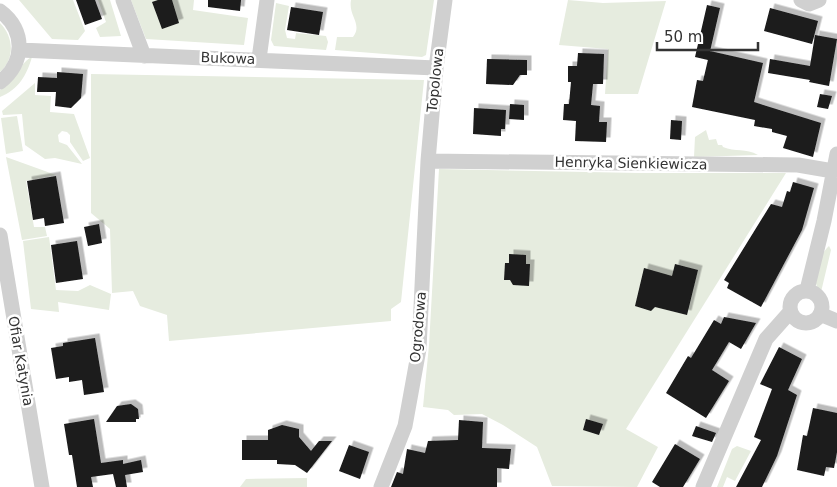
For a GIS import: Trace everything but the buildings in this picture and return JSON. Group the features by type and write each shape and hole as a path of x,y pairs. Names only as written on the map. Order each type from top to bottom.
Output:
{"street":[{"path":"123,0 144,56"},
{"path":"259,59 267,0"},
{"name":"Topolowa","path":"428,161 436,68 445,0"},
{"path":"800,0 809,4 819,0"},
{"path":"0,11 15,26 20,50 16,64 8,76 0,82"},
{"name":"Bukowa","path":"20,50 436,68"},
{"path":"807,290 824,221 837,154"},
{"name":"Henryka Sienkiewicza","path":"428,161 798,165 833,171"},
{"name":"Ogrodowa","path":"381,487 405,426 418,350 428,161"},
{"name":"Ofiar Katynia","path":"0,235 7,313 42,487"},
{"path":"807,290 813,292 821,302 820,314 816,320 804,323 793,318 790,312 791,299 795,294 807,290"},
{"path":"703,487 766,339 790,312"},
{"path":"820,314 837,321"}],"shaded area":[{"path":"19,0 73,0 85,31 78,40 52,39"},
{"path":"98,0 110,0 121,36 100,37 96,28 106,22"},
{"path":"131,0 194,0 193,10 248,18 244,45 146,39"},
{"path":"351,0 434,0 426,55 422,57 335,50 337,37 353,37 356,32 356,24 351,11"},
{"path":"568,0 603,3 666,1 638,94 605,94 608,49 559,45"},
{"path":"276,3 289,6 285,30 287,38 295,39 296,33 326,36 328,42 326,50 274,46 271,40"},
{"path":"0,23 8,35 11,48 8,61 0,72"},
{"path":"32,57 27,70 17,86 0,97 0,90 10,82 25,62"},
{"path":"91,74 424,80 401,302 391,309 391,321 169,341 167,315 140,306 133,291 112,293 110,229 91,213"},
{"path":"35,83 35,95 51,96 50,112 74,114 90,158 83,161 70,142 70,135 67,132 62,131 58,135 59,142 67,145 82,164 55,158 45,159 25,145 22,114 3,115 2,111"},
{"path":"17,116 23,151 6,154 1,118"},
{"path":"706,130 709,140 716,139 718,145 758,155 694,157 695,137"},
{"path":"6,157 56,175 26,181 34,227 45,227 47,236 22,240"},
{"path":"439,169 639,173 786,173 626,429 658,447 637,487 552,486 537,447 503,425 482,414 454,415 448,410 423,407 429,345"},
{"path":"49,237 56,290 78,291 90,285 111,294 109,310 58,302 59,312 31,309 23,241"},
{"path":"829,246 831,250 821,292 817,287 816,269 821,256"},
{"path":"737,446 751,451 735,481 727,477 723,487 717,487 732,449"},
{"path":"307,478 307,487 240,487 246,479"}]}
